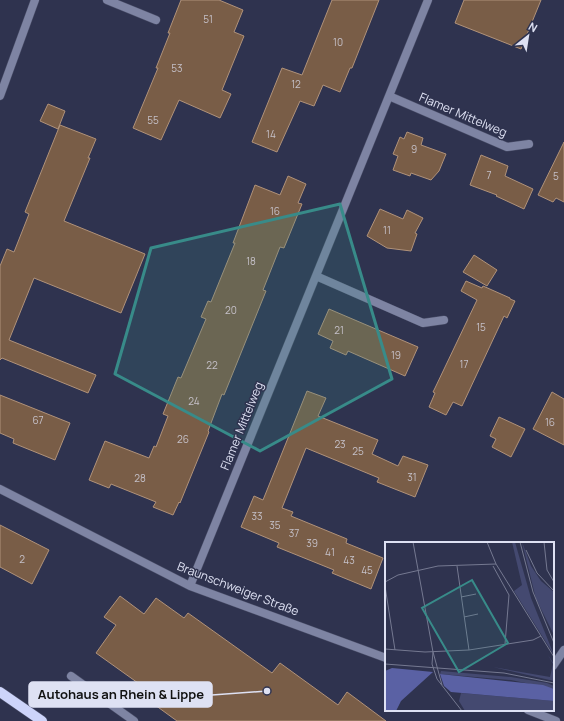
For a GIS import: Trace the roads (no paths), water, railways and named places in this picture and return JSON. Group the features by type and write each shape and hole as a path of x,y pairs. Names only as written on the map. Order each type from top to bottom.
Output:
{"main road":[{"path":"0,692 42,721"}],"street":[{"path":"0,96 35,0"},
{"path":"107,0 156,20"},
{"name":"Flamer Mittelweg","path":"190,586 428,0"},
{"name":"Flamer Mittelweg","path":"389,96 507,147 529,144"},
{"path":"316,276 423,323 444,320"},
{"name":"Braunschweiger Straße","path":"0,489 190,586 385,658"},
{"path":"554,665 564,650"},
{"path":"71,676 134,721"},
{"path":"531,711 556,721"}],"place":[{"name":"Autohaus an Rhein & Lippe","path":"267,691"}]}
